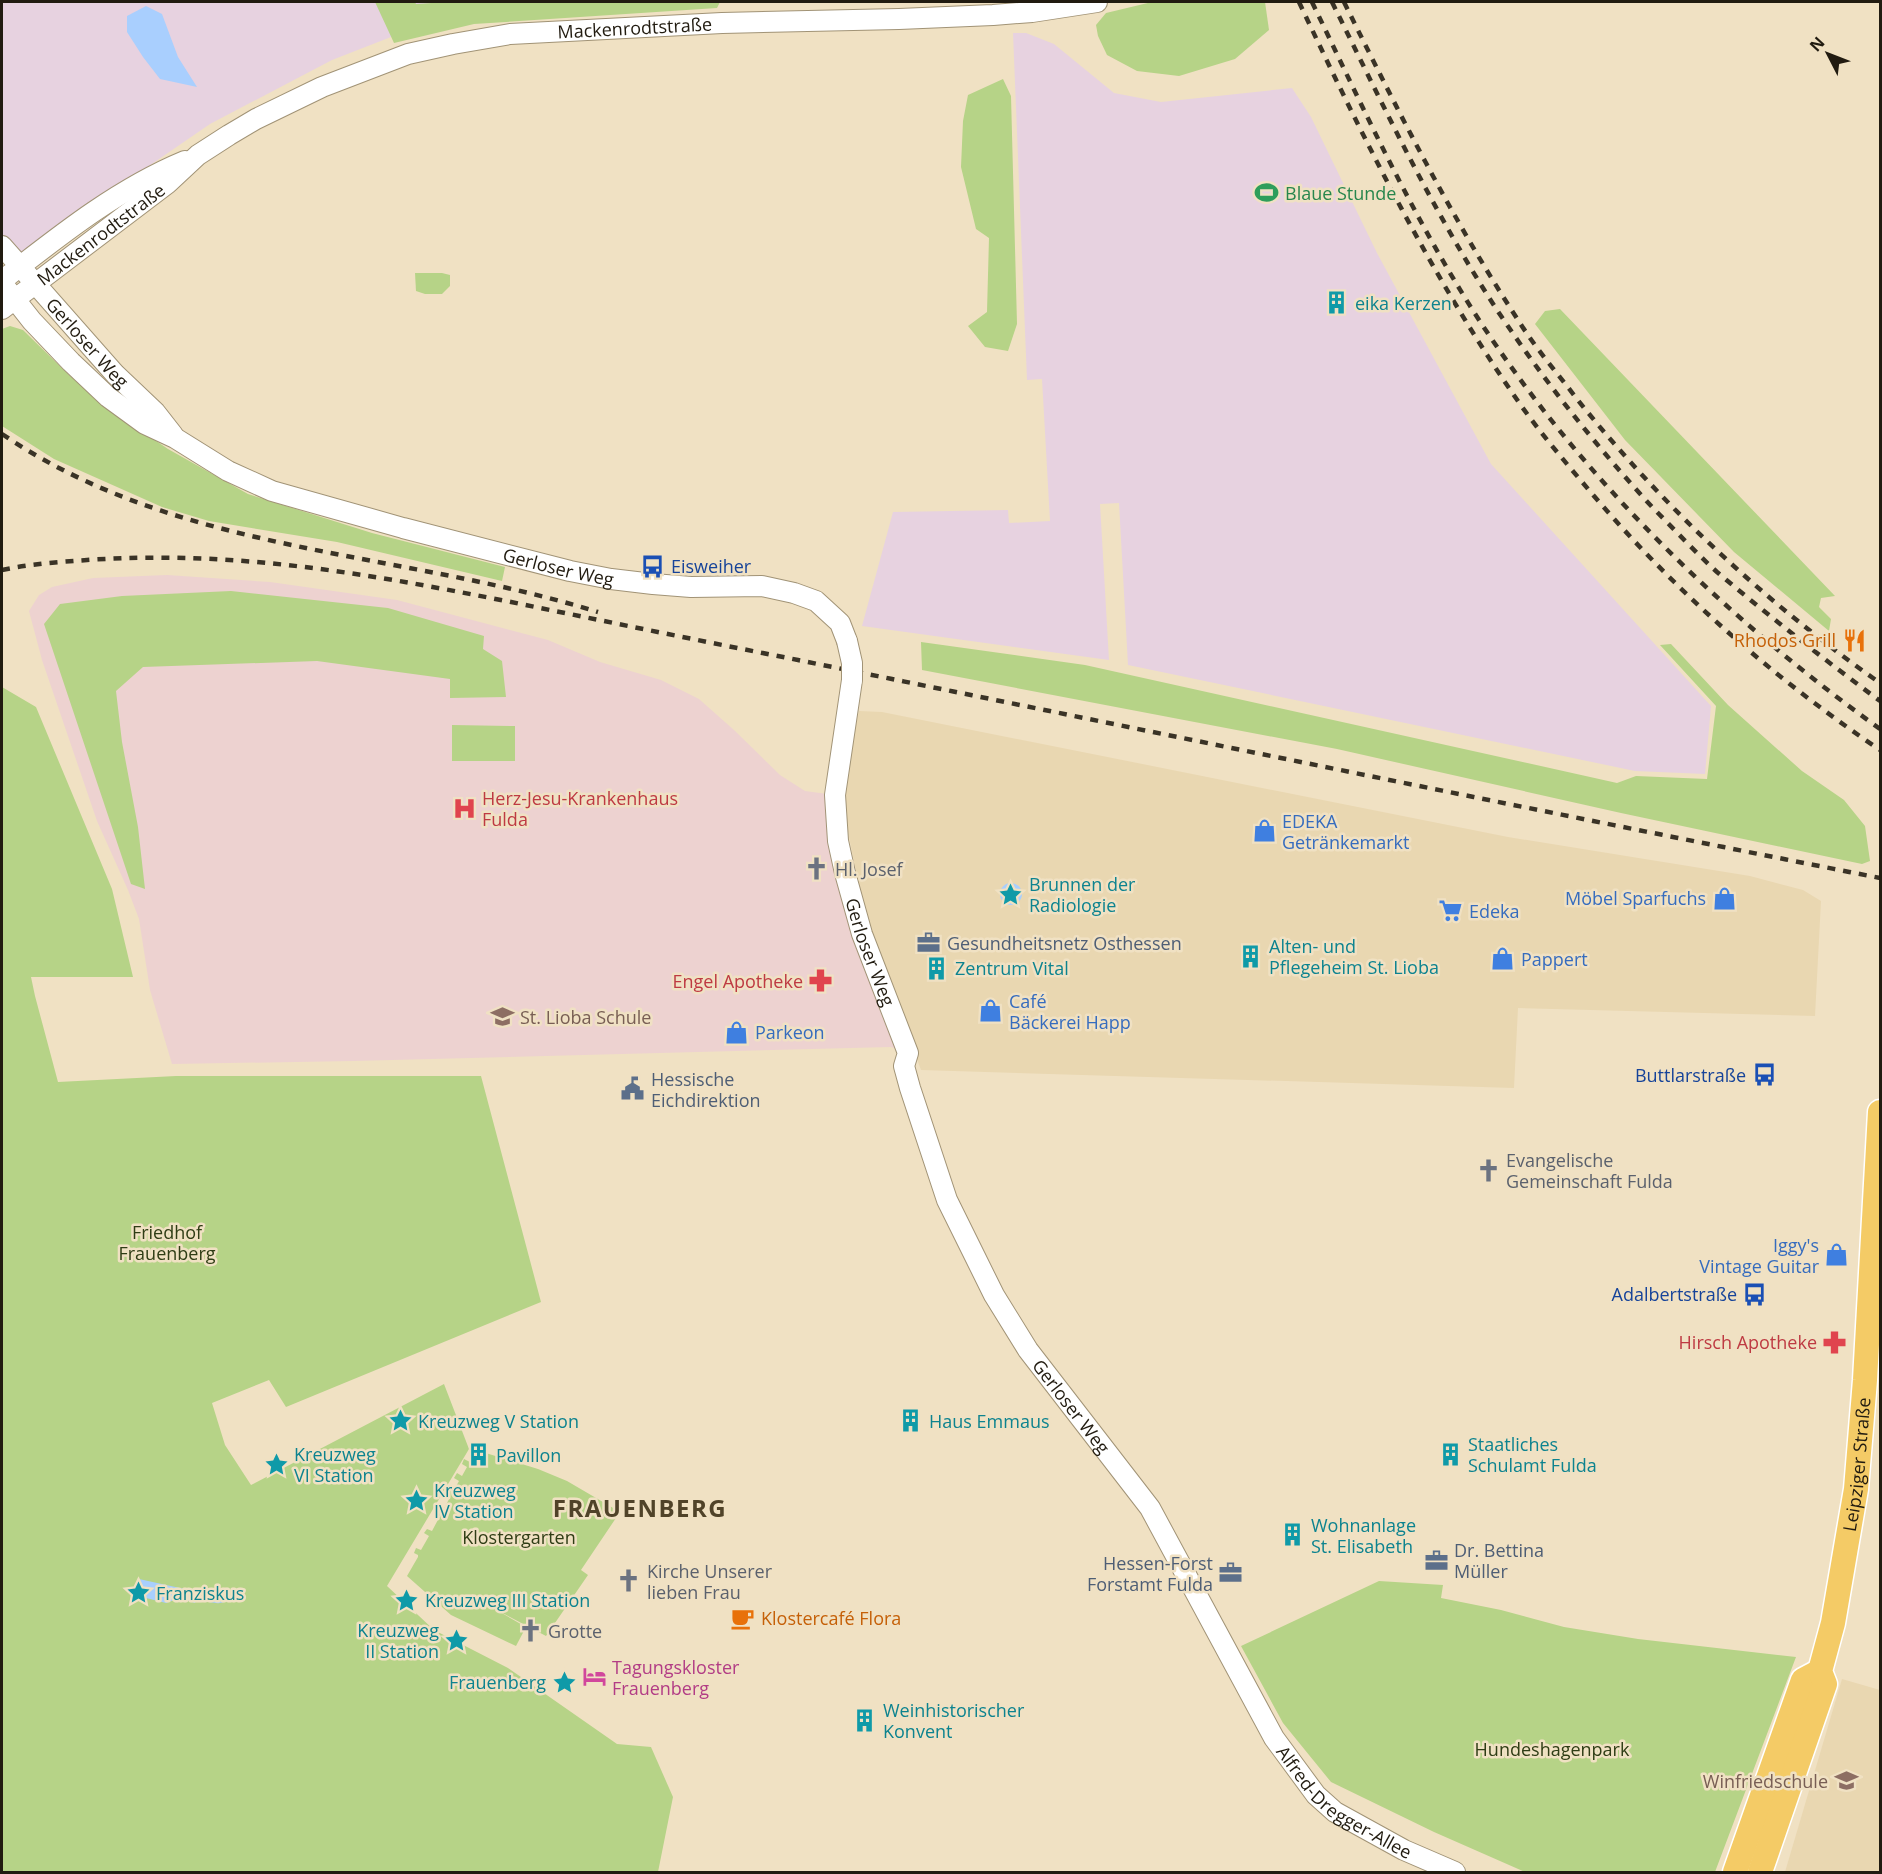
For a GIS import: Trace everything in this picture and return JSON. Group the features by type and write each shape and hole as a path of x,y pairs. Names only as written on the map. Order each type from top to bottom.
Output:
{"main road":[{"name":"Leipziger Straße","path":"1760,1872 1825,1684 1820,1671 1835,1612 1856,1489 1881,1112"},
{"path":"1735,1872 1803,1680 1820,1671"}],"street":[{"name":"Mackenrodtstraße","path":"2,282 49,244 118,195 159,171 198,155 256,119 321,87 408,54 510,34 722,23 899,20 974,16 1032,12 1097,2"},
{"name":"Mackenrodtstraße","path":"8,304 168,183 198,155"},
{"name":"Gerloser Weg","path":"2,246 115,374 155,412 175,438"},
{"name":"Gerloser Weg","path":"2,282 8,304 32,321 108,397 145,424 175,438 228,471 272,491 403,528 542,564 611,579 691,587 762,586 795,593 816,601 840,623 848,641 852,680 835,795 838,841 862,934 908,1053 904,1066 947,1200 994,1295 1028,1350 1150,1508 1274,1738"},
{"name":"Alfred-Dregger-Allee","path":"1274,1738 1316,1794 1335,1812 1404,1850 1455,1872"}],"shaded area":[{"path":"2,2 589,2 468,7 332,60 210,124 15,258 2,234"},
{"path":"1013,33 1026,33 1054,44 1114,93 1161,102 1292,88 1311,117 1377,253 1491,464 1711,706 1705,774 1635,771 1128,665 1119,503 1100,504 1109,660 862,626 893,512 1008,510 1009,523 1050,521 1042,379 1027,380"},
{"name":"Herz-Jesu-Krankenhaus Fulda","path":"167,575 270,582 397,600 548,640 600,662 661,680 699,699 780,775 805,791 835,795 838,841 908,1053 891,1047 172,1064 150,990 139,919 97,821 42,660 29,611 39,595 52,587 93,578"},
{"path":"859,711 882,712 1508,837 1750,876 1803,890 1821,901 1815,1016 1518,1008 1514,1088 921,1070 866,920 848,832 844,784"},
{"name":"Winfriedschule","path":"1842,1679 1880,1690 1880,1872 1785,1872"}],"green space":[{"path":"375,2 415,2 416,4 720,2 717,8 474,24 394,43"},
{"path":"1152,2 1265,2 1269,30 1235,59 1179,76 1137,71 1107,55 1098,36 1096,25 1106,13"},
{"path":"1003,79 1011,96 1017,324 1008,351 985,347 968,326 987,312 989,238 976,229 961,167 963,121 968,95"},
{"path":"415,273 450,275 450,286 442,294 425,294 416,291"},
{"path":"1560,309 1835,596 1821,598 1819,607 1831,619 1829,631 1734,552 1625,440 1535,324 1545,311"},
{"path":"10,326 23,330 69,375 115,413 168,449 248,494 372,533 505,567 502,581 337,542 209,521 162,507 54,459 2,426 2,329"},
{"path":"231,591 388,608 484,636 483,649 502,661 506,697 450,698 450,679 317,661 143,667 116,691 122,742 138,827 145,889 131,884 44,624 60,604 122,596"},
{"path":"921,642 1085,665 1617,783 1636,776 1707,779 1716,706 1660,645 1671,644 1728,705 1802,771 1844,800 1865,826 1870,861 1862,864 1337,749 922,670"},
{"name":"Friedhof Frauenberg","path":"2,687 36,707 112,889 133,977 31,977 58,1082 176,1076 481,1076 541,1302 286,1407 269,1380 212,1403 225,1445 251,1485 444,1384 469,1449 387,1586 434,1630 508,1668 617,1744 651,1747 673,1797 658,1872 2,1872"},
{"path":"452,725 515,726 515,761 452,761"},
{"name":"Klostergarten","path":"471,1447 567,1481 620,1512 581,1570 588,1575 546,1636 493,1608 526,1627 516,1646 451,1615 407,1576 418,1557 414,1553 416,1548 421,1550 429,1536 424,1533 427,1529 432,1531 440,1516 435,1513 438,1508 443,1511 450,1497 446,1494 449,1489 453,1492 459,1481 454,1478 457,1473 462,1476 467,1467 462,1464 464,1459 470,1462 473,1455 469,1452"},
{"name":"Hundeshagenpark","path":"1379,1581 1443,1585 1441,1598 1501,1610 1564,1627 1638,1639 1796,1657 1715,1872 1525,1872 1434,1832 1331,1782 1283,1723 1241,1646"}],"water":[{"path":"146,6 162,14 178,57 197,87 160,79 127,32 127,16"},
{"name":"Brunnen der Radiologie","path":"1011,883 1019,886 1022,894 1019,902 1011,905 1003,902 1000,894 1003,886"},
{"path":"139,1579 198,1592 195,1603 183,1599 166,1603 146,1598 137,1587"}],"waterway":[{"path":"197,1598 218,1601 233,1598"}],"railway":[{"path":"1299,2 1374,157 1429,258 1488,356 1535,424 1616,521 1686,593 1760,660 1880,750"},
{"path":"1312,2 1392,167 1435,248 1483,326 1524,384 1614,494 1663,546 1768,642 1880,729"},
{"path":"1332,2 1431,199 1475,276 1535,364 1572,413 1653,508 1709,564 1777,622 1880,701"},
{"path":"1344,2 1449,205 1495,284 1540,352 1610,439 1681,516 1757,587 1880,683"},
{"path":"2,434 71,474 142,504 216,527 292,545 523,592 598,612"},
{"path":"2,570 87,560 194,558 298,566 401,581 1880,878"}],"place":[{"name":"Blaue Stunde","path":"1267,193"},
{"name":"eika Kerzen","path":"1337,303"},
{"name":"Eisweiher","path":"653,566"},
{"name":"Rhodos Grill","path":"1854,640"},
{"name":"Herz-Jesu-Krankenhaus Fulda","path":"464,808"},
{"name":"EDEKA Getränkemarkt","path":"1264,831"},
{"name":"Hl. Josef","path":"817,869"},
{"name":"Brunnen der Radiologie","path":"1011,894"},
{"name":"Möbel Sparfuchs","path":"1724,898"},
{"name":"Edeka","path":"1451,911"},
{"name":"Gesundheitsnetz Osthessen","path":"929,943"},
{"name":"Alten- und Pflegeheim St. Lioba","path":"1251,956"},
{"name":"Pappert","path":"1503,959"},
{"name":"Zentrum Vital","path":"937,968"},
{"name":"Engel Apotheke","path":"821,981"},
{"name":"Café Bäckerei Happ","path":"991,1011"},
{"name":"St. Lioba Schule","path":"502,1017"},
{"name":"Parkeon","path":"737,1032"},
{"name":"Buttlarstraße","path":"1764,1075"},
{"name":"Hessische Eichdirektion","path":"633,1089"},
{"name":"Evangelische Gemeinschaft Fulda","path":"1488,1170"},
{"name":"Iggy's Vintage Guitar","path":"1837,1255"},
{"name":"Adalbertstraße","path":"1755,1294"},
{"name":"Hirsch Apotheke","path":"1835,1342"},
{"name":"Kreuzweg V Station","path":"400,1421"},
{"name":"Haus Emmaus","path":"911,1421"},
{"name":"Staatliches Schulamt Fulda","path":"1450,1454"},
{"name":"Pavillon","path":"478,1455"},
{"name":"Kreuzweg VI Station","path":"276,1464"},
{"name":"Kreuzweg IV Station","path":"416,1500"},
{"name":"Wohnanlage St. Elisabeth","path":"1293,1535"},
{"name":"Dr. Bettina Müller","path":"1436,1560"},
{"name":"Hessen-Forst Forstamt Fulda","path":"1231,1573"},
{"name":"Kirche Unserer lieben Frau","path":"629,1581"},
{"name":"Franziskus","path":"138,1593"},
{"name":"Kreuzweg III Station","path":"407,1600"},
{"name":"Klostercafé Flora","path":"743,1618"},
{"name":"Grotte","path":"530,1631"},
{"name":"Kreuzweg II Station","path":"457,1640"},
{"name":"Tagungskloster Frauenberg","path":"594,1677"},
{"name":"Frauenberg","path":"564,1682"},
{"name":"Weinhistorischer Konvent","path":"865,1720"},
{"name":"Winfriedschule","path":"1846,1781"}],"district":[{"name":"FRAUENBERG","path":"640,1507"}]}
